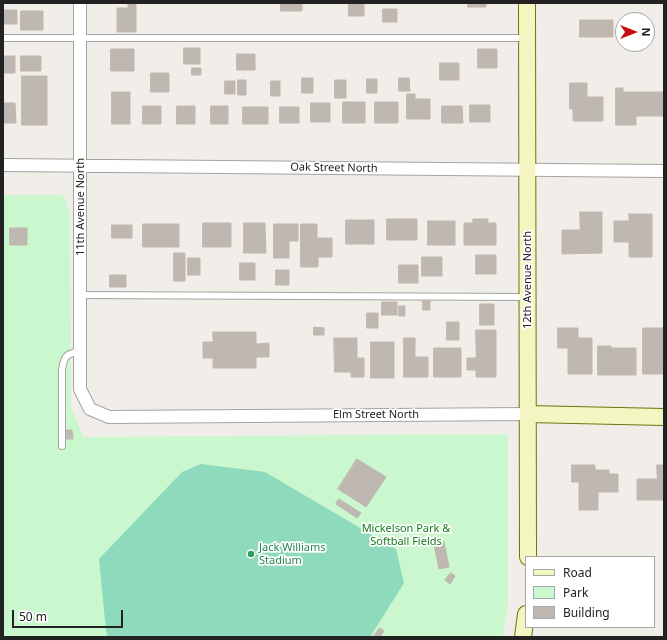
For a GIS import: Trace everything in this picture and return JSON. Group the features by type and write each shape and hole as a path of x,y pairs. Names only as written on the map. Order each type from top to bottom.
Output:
{"main road":[{"name":"12th Avenue North","path":"527,3 528,556"},
{"name":"Elm Street North","path":"528,414 664,417"},
{"path":"522,637 525,620"}],"street":[{"name":"11th Avenue North","path":"80,3 80,389 90,409"},
{"name":"Oak Street North","path":"3,165 664,171"},
{"name":"Elm Street North","path":"90,409 109,417 528,414"}],"lane":[{"path":"3,38 527,38"},
{"path":"81,295 528,297"},
{"path":"62,446 62,370 64,360 68,354 80,351"}],"green space":[{"name":"Mickelson Park & Softball Fields","path":"3,195 62,195 66,200 70,217 71,408 84,437 508,434 508,604 503,637 3,637"},
{"name":"Jack Williams Stadium","path":"201,464 265,472 396,549 404,583 370,637 108,637 106,631 99,559 182,472"}],"building":[{"path":"128,3 136,3 136,32 117,32 117,8 128,8"},
{"path":"281,3 302,3 302,11 281,11"},
{"path":"349,3 364,3 364,16 349,16"},
{"path":"468,3 486,3 486,7 468,7"},
{"path":"383,9 397,9 397,22 383,22"},
{"path":"3,10 17,10 17,24 3,24"},
{"path":"21,11 43,11 43,30 21,30"},
{"path":"580,20 613,20 613,37 580,37"},
{"path":"184,48 200,48 200,64 184,64"},
{"path":"111,49 134,49 134,71 111,71"},
{"path":"478,49 497,49 497,68 478,68"},
{"path":"237,54 255,54 255,70 237,70"},
{"path":"5,56 15,56 15,73 5,73"},
{"path":"21,56 41,56 41,71 21,71"},
{"path":"440,63 459,63 459,80 440,80"},
{"path":"192,68 201,68 201,75 192,75"},
{"path":"151,73 169,73 169,92 151,92"},
{"path":"22,76 47,76 47,125 22,125"},
{"path":"302,78 313,78 313,93 302,93"},
{"path":"399,78 409,78 410,91 399,91"},
{"path":"367,79 377,79 377,93 367,93"},
{"path":"238,80 246,80 246,95 238,95"},
{"path":"335,80 346,80 346,98 335,98"},
{"path":"225,81 235,81 235,94 225,94"},
{"path":"271,81 280,81 280,96 271,96"},
{"path":"570,83 587,83 587,97 603,97 603,121 573,121 573,109 570,109"},
{"path":"616,88 623,88 623,92 664,92 664,116 636,116 636,125 616,125"},
{"path":"112,92 130,92 130,124 112,124"},
{"path":"407,94 415,94 415,99 430,99 430,119 407,119"},
{"path":"343,102 365,102 365,123 343,123"},
{"path":"375,102 398,102 398,123 375,123"},
{"path":"3,103 15,103 16,123 3,123"},
{"path":"311,103 330,103 330,122 311,122"},
{"path":"470,105 490,105 490,122 470,122"},
{"path":"143,106 161,106 161,124 143,124"},
{"path":"177,106 195,106 195,124 177,124"},
{"path":"211,106 228,106 228,124 211,124"},
{"path":"442,106 462,106 463,123 442,123"},
{"path":"243,107 268,107 268,124 243,124"},
{"path":"280,107 299,107 299,123 280,123"},
{"path":"580,212 602,212 602,253 562,254 562,230 580,230"},
{"path":"629,214 652,214 652,257 629,257 629,242 614,242 614,221 629,221"},
{"path":"387,219 417,219 417,240 387,240"},
{"path":"473,219 488,219 488,223 496,223 496,245 464,245 464,223 473,223"},
{"path":"346,220 374,220 374,244 346,244"},
{"path":"428,221 455,221 455,245 428,245"},
{"path":"203,223 231,223 231,247 203,247"},
{"path":"244,223 265,223 266,253 244,253"},
{"path":"143,224 179,224 179,247 143,247"},
{"path":"274,224 298,224 298,241 289,241 289,258 274,258"},
{"path":"301,224 317,224 317,238 332,238 332,257 318,257 318,267 301,267"},
{"path":"112,225 132,225 132,238 112,238"},
{"path":"10,228 27,228 27,245 10,245"},
{"path":"174,253 185,253 185,281 174,281"},
{"path":"476,255 496,255 496,274 476,274"},
{"path":"422,257 442,257 442,276 422,276"},
{"path":"188,258 200,258 200,275 188,275"},
{"path":"240,263 255,263 255,280 240,280"},
{"path":"399,265 418,265 418,283 399,283"},
{"path":"276,270 289,270 289,285 276,285"},
{"path":"110,275 126,275 126,287 110,287"},
{"path":"423,301 430,301 430,310 423,310"},
{"path":"382,302 397,302 397,315 382,315"},
{"path":"480,304 494,304 494,325 480,325"},
{"path":"399,306 405,306 405,316 399,316"},
{"path":"367,313 378,313 378,328 367,328"},
{"path":"447,322 459,322 459,340 447,340"},
{"path":"314,327 324,328 324,335 314,335"},
{"path":"558,328 578,328 578,338 592,338 592,374 568,374 568,348 558,348"},
{"path":"643,328 664,328 663,374 643,374"},
{"path":"476,330 496,330 496,377 476,377 476,370 467,370 467,358 476,358"},
{"path":"213,332 256,332 256,344 269,343 269,357 256,357 256,368 213,368 213,358 203,358 203,342 213,342"},
{"path":"334,338 357,338 357,358 364,358 364,377 351,377 351,372 335,372"},
{"path":"404,338 415,338 415,357 428,357 428,377 404,377"},
{"path":"371,342 394,342 394,378 371,378"},
{"path":"598,346 611,346 611,348 636,348 636,375 598,375"},
{"path":"434,348 461,348 461,377 434,377"},
{"path":"67,430 72,430 73,439 67,439"},
{"path":"357,459 386,477 366,507 338,489"},
{"path":"572,465 595,465 595,470 609,470 609,474 618,474 618,492 598,492 598,510 579,510 579,482 572,482"},
{"path":"657,465 664,465 664,500 637,500 637,479 657,479"},
{"path":"339,499 361,513 357,518 336,504"},
{"path":"444,542 449,567 439,569 434,544"},
{"path":"451,573 455,576 450,584 445,580"},
{"path":"380,628 384,631 380,637 373,637"}],"place":[{"name":"Jack Williams Stadium","path":"251,554"}]}
